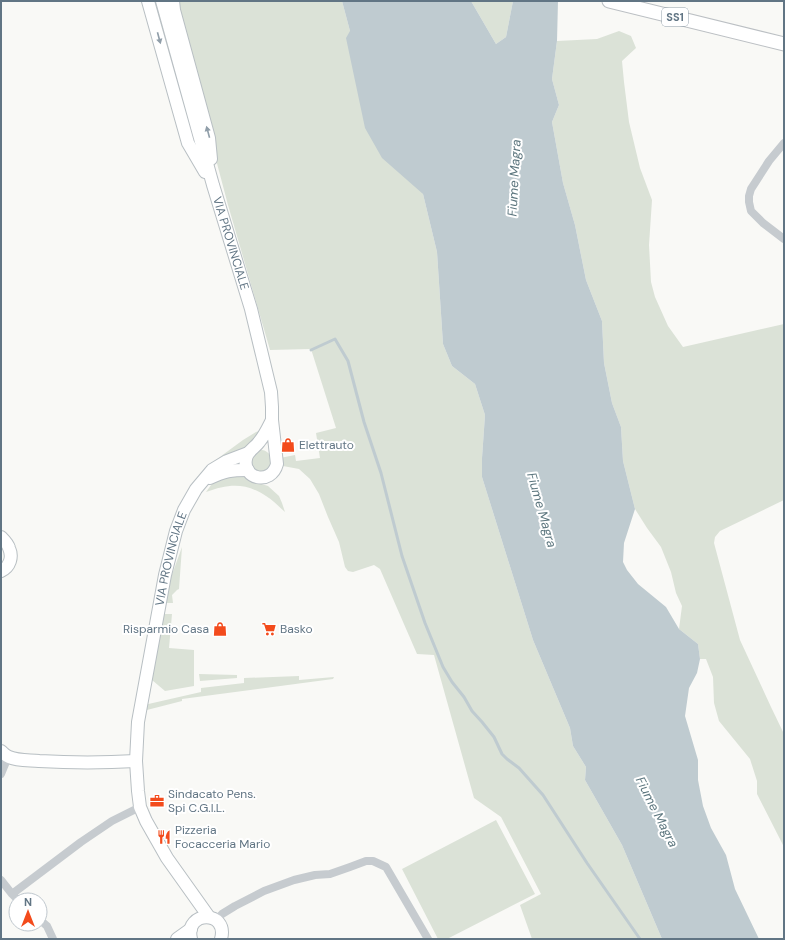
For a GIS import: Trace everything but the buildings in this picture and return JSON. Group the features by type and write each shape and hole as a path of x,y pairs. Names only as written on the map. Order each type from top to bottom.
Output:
{"main road":[{"path":"148,1 188,143 213,185"},
{"name":"VIA PROVINCIALE","path":"162,1 213,185 253,316 271,392 272,420 277,464 276,469 269,476 260,478 251,474 248,470 236,470 224,472 203,481 196,489 184,510 176,531 165,576 138,722 136,761 140,807 166,858 193,894 193,929"},
{"path":"174,1 174,10 209,138 213,185"},
{"name":"SS1","path":"609,1 784,44"},
{"name":"VIA PROVINCIALE","path":"251,450 258,444 265,434 272,420"},
{"path":"203,481 212,470 221,464 259,446 269,448 276,456"},
{"path":"248,470 246,460 251,450"},
{"path":"1,537 9,548 11,559 10,564 1,571"},
{"path":"5,754 17,759 61,762 102,763 136,761"},
{"path":"193,894 221,927 223,938"},
{"path":"177,939 193,929 203,917 213,919"}],"street":[{"path":"782,146 769,161 751,189 749,202 751,211 762,223 784,239"},
{"path":"1,774 5,754"},
{"path":"15,892 81,842 112,821 140,807"},
{"path":"213,919 264,891 294,880 315,875 330,874 366,861 373,861 386,867 428,939"},
{"path":"1,880 10,892"},
{"path":"48,928 53,939"}],"shaded area":[{"path":"174,1 342,1 350,31 423,194 437,252 443,344 452,366 475,384 485,415 482,477 533,640 570,728 573,746 586,767 585,780 622,845 662,939 532,939 520,905 541,894 501,817 474,798 434,655 417,654 380,569 374,565 353,572 348,571 345,567 339,542 319,494 310,479 299,469 283,466 280,458 295,455 296,461 320,458 316,433 336,428 311,349 270,350 228,205"},
{"path":"471,1 513,1 506,37 496,44"},
{"path":"619,31 631,36 636,48 622,61 624,82 629,122 640,168 652,200 649,245 651,282 655,297 668,326 683,347 784,324 784,500 720,531 715,537 714,543 740,640 784,734 784,847 757,794 757,781 750,759 719,721 714,703 713,677 706,659 700,659 698,644 679,629 682,606 676,593 671,572 661,547 635,509 623,461 621,427 612,403 604,363 602,321 586,280 575,225 563,183 552,122 559,105 552,79 557,41 597,39"},
{"path":"263,430 252,443 238,453 206,468 243,440 256,432"},
{"path":"257,450 265,451 272,458 273,461 267,473 253,471 250,458"},
{"path":"227,474 243,474 255,482 268,486 279,496 285,512 266,496 258,491 244,486 222,487 206,492 214,481"},
{"path":"182,547 179,589 172,595 173,603 166,603 170,580"},
{"path":"164,614 172,614 169,648 194,650 194,686 165,691 152,680"},
{"path":"199,674 237,675 237,678 200,681"},
{"path":"299,676 299,680 334,677 333,679 182,699 182,701 143,711 144,705 201,692 201,688 244,683 244,678"},
{"path":"496,820 535,894 447,939 438,939 402,869"}],"water":[{"name":"Fiume Magra","path":"342,1 471,1 496,44 506,37 513,1 558,1 557,41 552,79 559,105 552,122 563,183 575,225 586,280 602,321 604,363 612,403 621,427 623,461 635,509 624,543 623,562 627,570 638,584 666,607 679,629 698,644 700,659 697,673 689,688 685,716 698,760 698,780 703,806 711,828 726,855 735,889 759,939 662,939 622,845 585,780 586,767 573,746 570,728 533,640 482,477 485,415 475,384 452,366 443,344 437,252 423,194 382,158 365,128 346,38 350,31"}],"waterway":[{"path":"311,350 335,339 348,361 364,422 381,473 402,556 425,623 443,667 472,711 494,737 502,754 519,768 543,795 587,863 640,939"}],"place":[{"name":"Elettrauto","path":"288,445"},
{"name":"Risparmio Casa","path":"220,629"},
{"name":"Basko","path":"269,629"},
{"name":"Sindacato Pens. Spi C.G.I.L.","path":"157,801"},
{"name":"Pizzeria Focacceria Mario","path":"164,837"}]}
